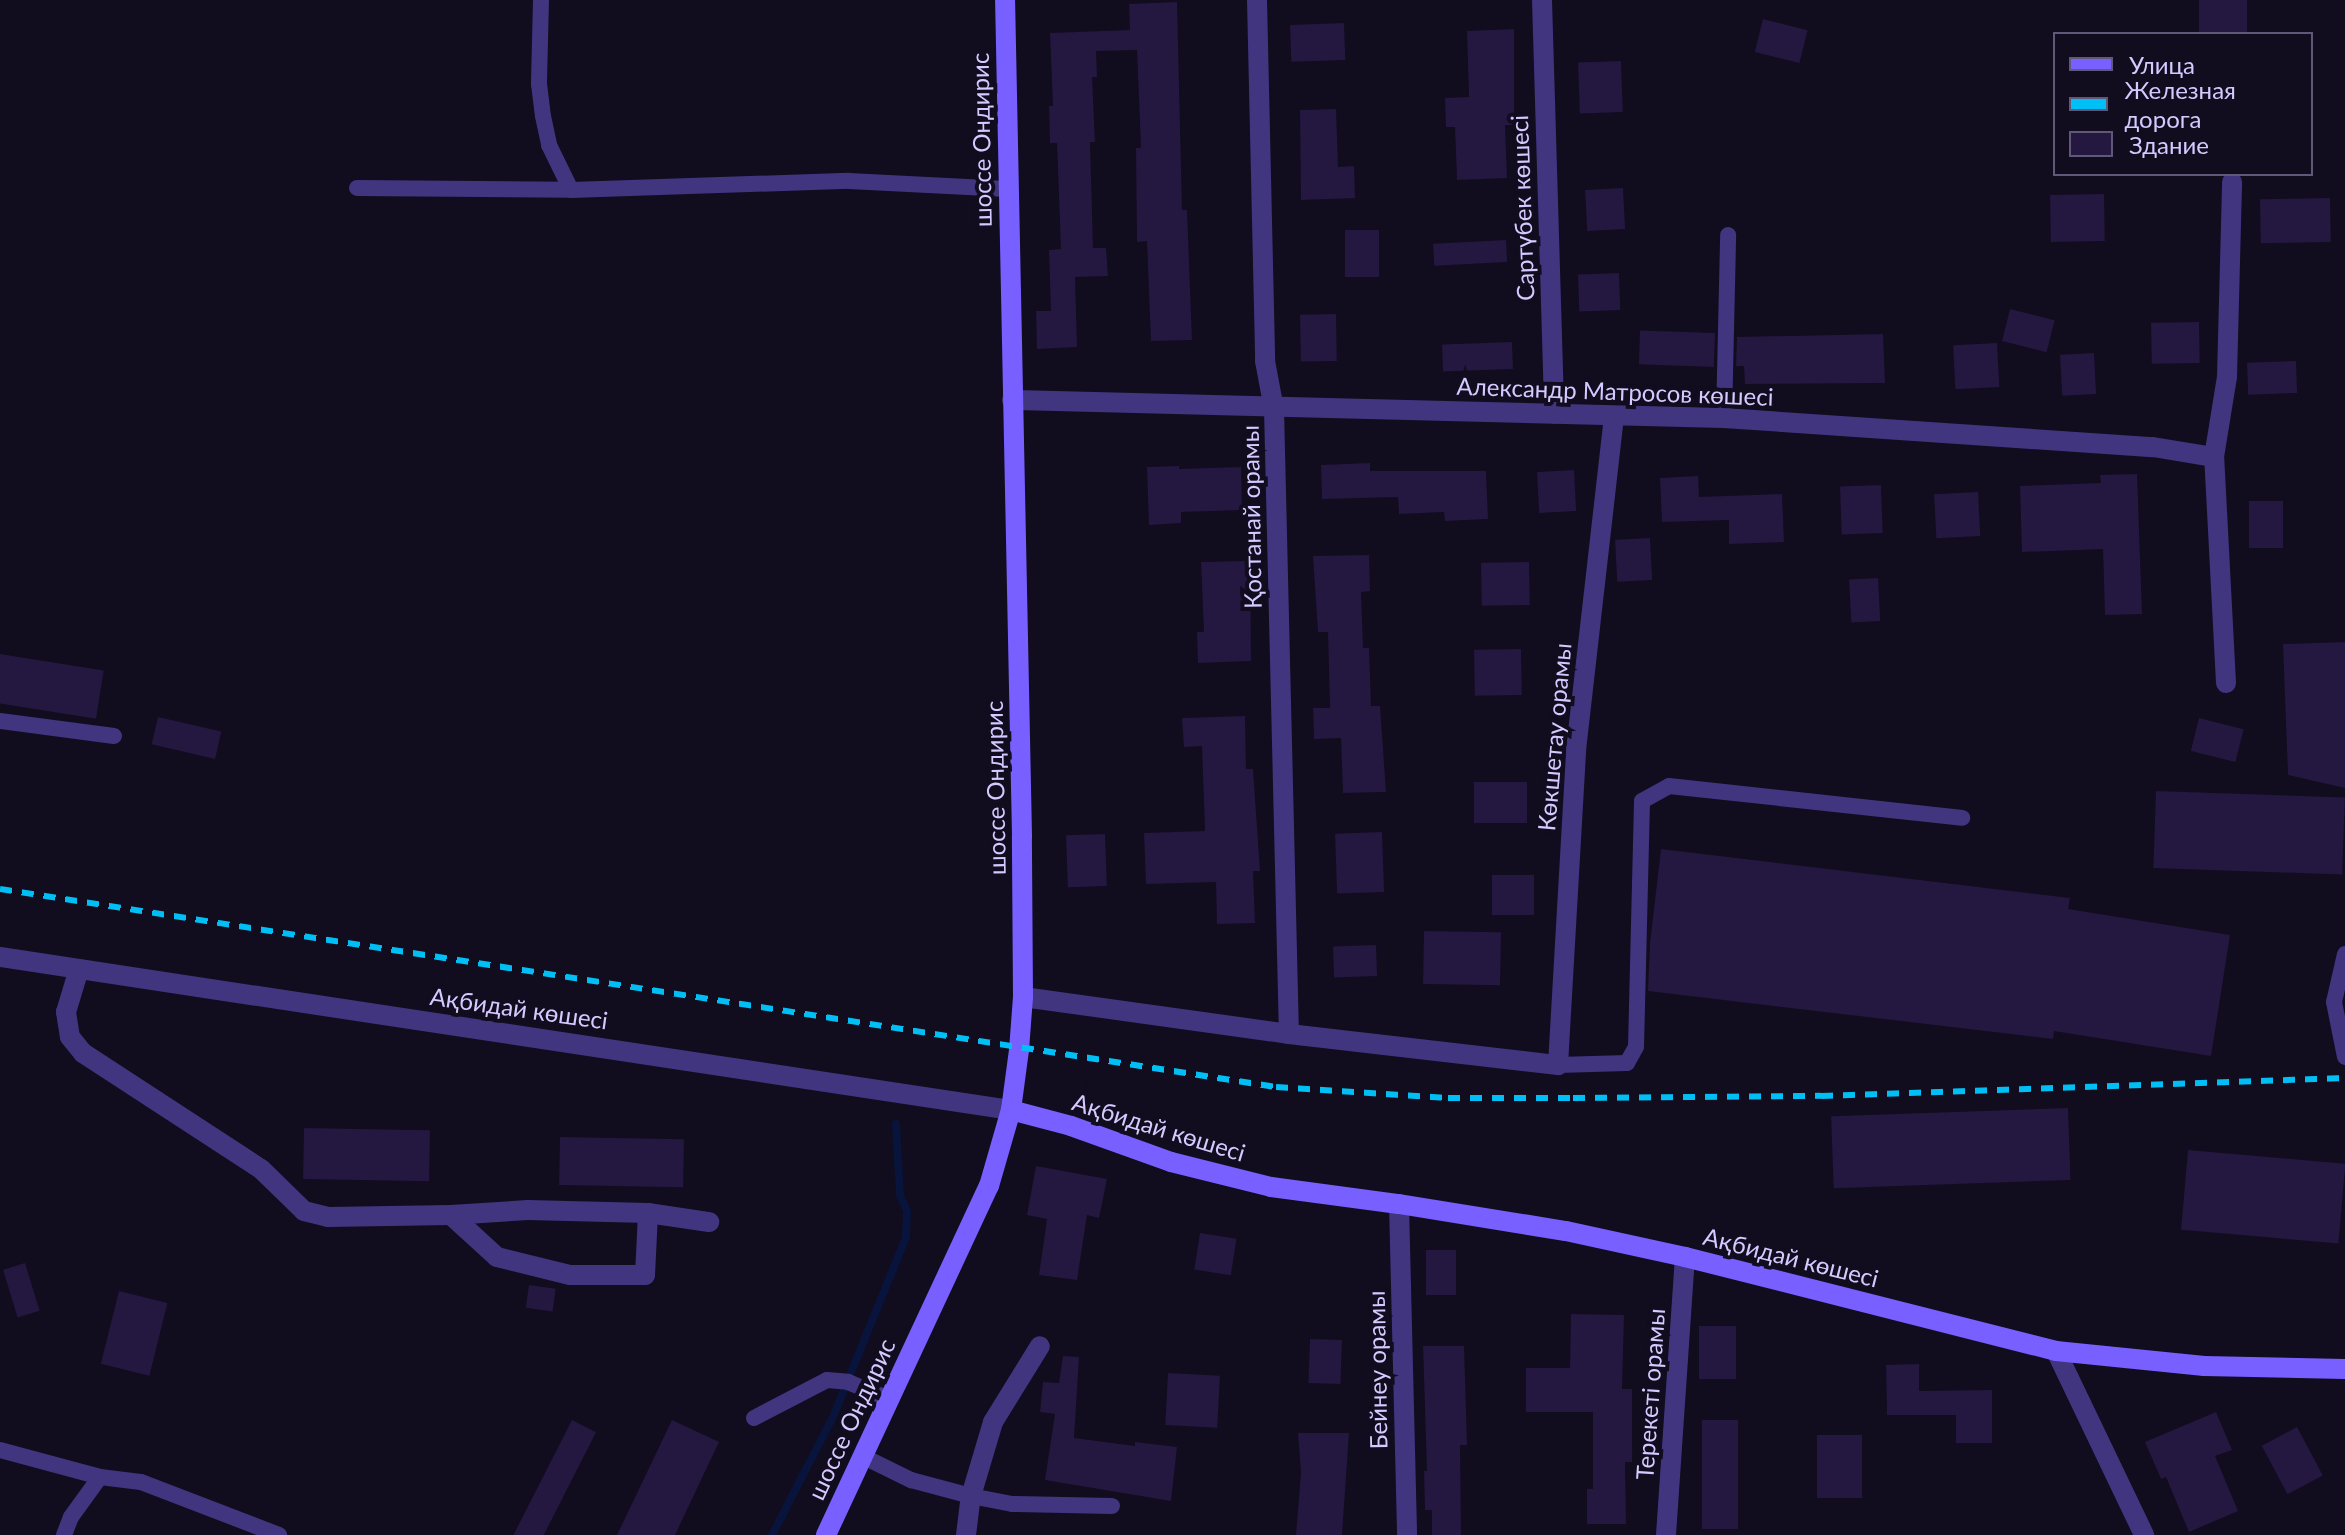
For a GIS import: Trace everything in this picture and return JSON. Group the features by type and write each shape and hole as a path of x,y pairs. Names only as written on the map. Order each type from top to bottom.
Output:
{"main road":[{"name":"шоссе Ондирис","path":"826,1535 989,1186 1011,1110 1023,997 1005,0"},
{"name":"Ақбидай көшесі","path":"1011,1110 1071,1126 1171,1162 1271,1187 1566,1231 1685,1257 2056,1351 2204,1366 2345,1369"}],"street":[{"name":"Қостанай орамы","path":"1257,0 1265,361 1274,409 1289,1034"},
{"name":"Сартүбек көшесі","path":"1542,0 1554,414"},
{"path":"2226,683 2214,457 2227,377 2232,182"},
{"name":"Александр Матросов көшесі","path":"1012,400 1724,418 2153,447 2214,457"},
{"name":"Көкшетау орамы","path":"1558,1065 1576,750 1614,416"},
{"name":"Ақбидай көшесі","path":"0,957 1011,1110"},
{"path":"79,969 66,1012 70,1037 83,1053 261,1169 304,1211 328,1217 528,1210 648,1213 709,1222"},
{"path":"1023,997 1289,1034 1558,1065"},
{"name":"Бейнеу орамы","path":"1399,1204 1407,1535"},
{"path":"451,1215 497,1257 570,1275 645,1275 648,1213"},
{"name":"Терекеті орамы","path":"1666,1535 1685,1257"},
{"path":"966,1535 971,1496 993,1422 1040,1346"},
{"path":"2056,1351 2144,1535"}],"lane":[{"path":"541,0 539,84 543,116 549,145 571,190"},
{"path":"357,188 571,190 849,181 1007,189"},
{"path":"1724,418 1728,235"},
{"path":"0,721 114,736"},
{"path":"1558,1065 1627,1063 1636,1047 1642,801 1669,786 1962,818"},
{"path":"2345,954 2334,1002 2345,1057"},
{"path":"754,1418 827,1380 848,1382 889,1399"},
{"path":"0,1450 100,1477 141,1482 279,1535"},
{"path":"862,1456 911,1480 971,1496 1012,1504 1112,1506"},
{"path":"64,1535 71,1517 100,1477"}],"building":[{"path":"2199,0 2247,0 2247,32 2199,32"},
{"path":"1177,2 1182,210 1187,210 1192,340 1151,341 1147,241 1137,242 1136,148 1141,148 1137,50 1096,51 1097,77 1092,77 1095,142 1090,142 1093,248 1106,248 1108,276 1075,277 1077,347 1037,349 1036,311 1051,311 1049,250 1061,249 1057,143 1050,143 1049,106 1053,106 1050,33 1130,30 1129,4"},
{"path":"1763,19 1808,30 1799,63 1755,52"},
{"path":"1344,23 1345,60 1291,62 1290,25"},
{"path":"1514,29 1514,125 1505,125 1507,178 1457,180 1455,127 1446,127 1445,98 1469,97 1467,31"},
{"path":"1621,61 1623,112 1580,113 1578,63"},
{"path":"1336,109 1338,167 1354,166 1355,198 1301,200 1300,110"},
{"path":"1623,188 1625,229 1587,231 1585,190"},
{"path":"2104,194 2105,241 2051,242 2050,195"},
{"path":"2330,198 2331,242 2261,243 2260,199"},
{"path":"1345,230 1379,230 1379,277 1345,277"},
{"path":"1506,240 1507,262 1434,266 1433,244"},
{"path":"1619,273 1620,310 1579,311 1578,274"},
{"path":"2010,309 2055,320 2047,352 2002,341"},
{"path":"1336,314 1337,361 1301,362 1300,315"},
{"path":"2199,322 2200,363 2152,364 2151,323"},
{"path":"1640,330 1715,333 1714,367 1639,364"},
{"path":"1883,334 1885,383 1745,384 1744,366 1736,366 1737,337"},
{"path":"1512,342 1513,369 1443,371 1442,344"},
{"path":"1997,343 1999,387 1955,389 1953,345"},
{"path":"2094,353 2096,394 2062,396 2060,355"},
{"path":"2296,361 2297,393 2248,395 2247,363"},
{"path":"1370,463 1370,471 1486,471 1488,519 1445,521 1444,512 1399,514 1398,497 1322,499 1321,465"},
{"path":"1179,466 1179,469 1241,467 1242,510 1181,512 1181,523 1149,525 1147,467"},
{"path":"1574,470 1576,511 1539,513 1537,472"},
{"path":"2137,474 2142,614 2105,615 2103,549 2022,552 2020,486 2101,483 2100,475"},
{"path":"1698,476 1699,497 1782,494 1784,542 1729,544 1729,520 1662,522 1660,478"},
{"path":"1881,485 1883,533 1842,534 1840,486"},
{"path":"1978,492 1980,536 1936,538 1934,494"},
{"path":"2249,501 2283,501 2283,548 2249,548"},
{"path":"1650,538 1652,580 1617,582 1615,540"},
{"path":"1369,555 1370,591 1361,592 1363,648 1369,648 1371,706 1380,706 1386,792 1343,793 1341,738 1314,739 1313,708 1330,708 1328,632 1318,632 1313,556"},
{"path":"1250,561 1251,661 1198,663 1197,632 1204,632 1201,562"},
{"path":"1529,562 1530,605 1482,606 1481,563"},
{"path":"1878,578 1880,621 1851,622 1849,580"},
{"path":"2345,642 2345,788 2288,775 2283,644"},
{"path":"1521,649 1522,695 1475,696 1474,650"},
{"path":"0,654 104,670 96,719 0,704"},
{"path":"1245,716 1246,769 1253,769 1260,871 1253,871 1255,923 1217,924 1216,882 1146,884 1144,833 1205,831 1202,746 1184,747 1182,718"},
{"path":"158,717 221,732 215,759 152,744"},
{"path":"2199,718 2244,729 2235,762 2191,751"},
{"path":"1474,782 1527,782 1527,823 1474,823"},
{"path":"2156,791 2345,798 2342,875 2153,868"},
{"path":"1382,832 1384,892 1337,894 1335,834"},
{"path":"1105,834 1107,886 1068,887 1066,835"},
{"path":"1661,849 2070,898 2068,909 2230,935 2211,1056 2054,1031 2053,1039 1648,991"},
{"path":"1492,875 1534,875 1534,915 1492,915"},
{"path":"1424,931 1501,932 1500,985 1423,984"},
{"path":"1376,945 1377,976 1334,977 1333,947"},
{"path":"2068,1108 2071,1180 1834,1188 1831,1116"},
{"path":"304,1128 430,1130 429,1181 303,1179"},
{"path":"560,1137 684,1139 683,1187 559,1185"},
{"path":"2188,1150 2345,1164 2338,1243 2181,1230"},
{"path":"1036,1166 1107,1179 1099,1218 1087,1215 1077,1280 1039,1275 1047,1219 1027,1215"},
{"path":"1200,1233 1237,1239 1231,1275 1194,1270"},
{"path":"1426,1250 1456,1250 1456,1295 1426,1295"},
{"path":"25,1263 40,1311 18,1318 3,1270"},
{"path":"529,1285 556,1289 553,1312 526,1308"},
{"path":"119,1291 168,1303 149,1376 101,1364"},
{"path":"1571,1314 1624,1315 1622,1389 1632,1389 1632,1462 1625,1462 1626,1524 1587,1524 1587,1489 1593,1489 1593,1412 1526,1412 1526,1368 1570,1368"},
{"path":"1699,1326 1736,1326 1736,1379 1699,1379"},
{"path":"1310,1339 1342,1340 1340,1384 1308,1383"},
{"path":"1423,1346 1464,1346 1467,1445 1460,1445 1461,1535 1432,1535 1432,1510 1425,1510 1424,1471 1427,1471"},
{"path":"1063,1356 1079,1357 1074,1438 1135,1446 1135,1442 1177,1447 1171,1501 1045,1480 1055,1414 1040,1412 1043,1382 1059,1383"},
{"path":"1919,1364 1919,1391 1992,1390 1992,1443 1956,1443 1956,1415 1887,1415 1886,1365"},
{"path":"1168,1373 1220,1376 1217,1428 1165,1425"},
{"path":"2216,1412 2232,1450 2215,1456 2238,1511 2189,1532 2166,1477 2161,1479 2145,1442"},
{"path":"572,1420 596,1432 544,1535 513,1535"},
{"path":"672,1420 719,1442 675,1535 617,1535"},
{"path":"1702,1420 1738,1420 1738,1529 1702,1529"},
{"path":"2297,1427 2323,1476 2288,1494 2262,1446"},
{"path":"1298,1433 1349,1433 1342,1535 1296,1535 1301,1473"},
{"path":"1817,1435 1862,1435 1862,1498 1817,1498"}],"waterway":[{"path":"772,1535 833,1417 906,1237 907,1211 900,1195 896,1124"}],"railway":[{"path":"0,889 1276,1087 1448,1098 1821,1096 2345,1078"}]}
